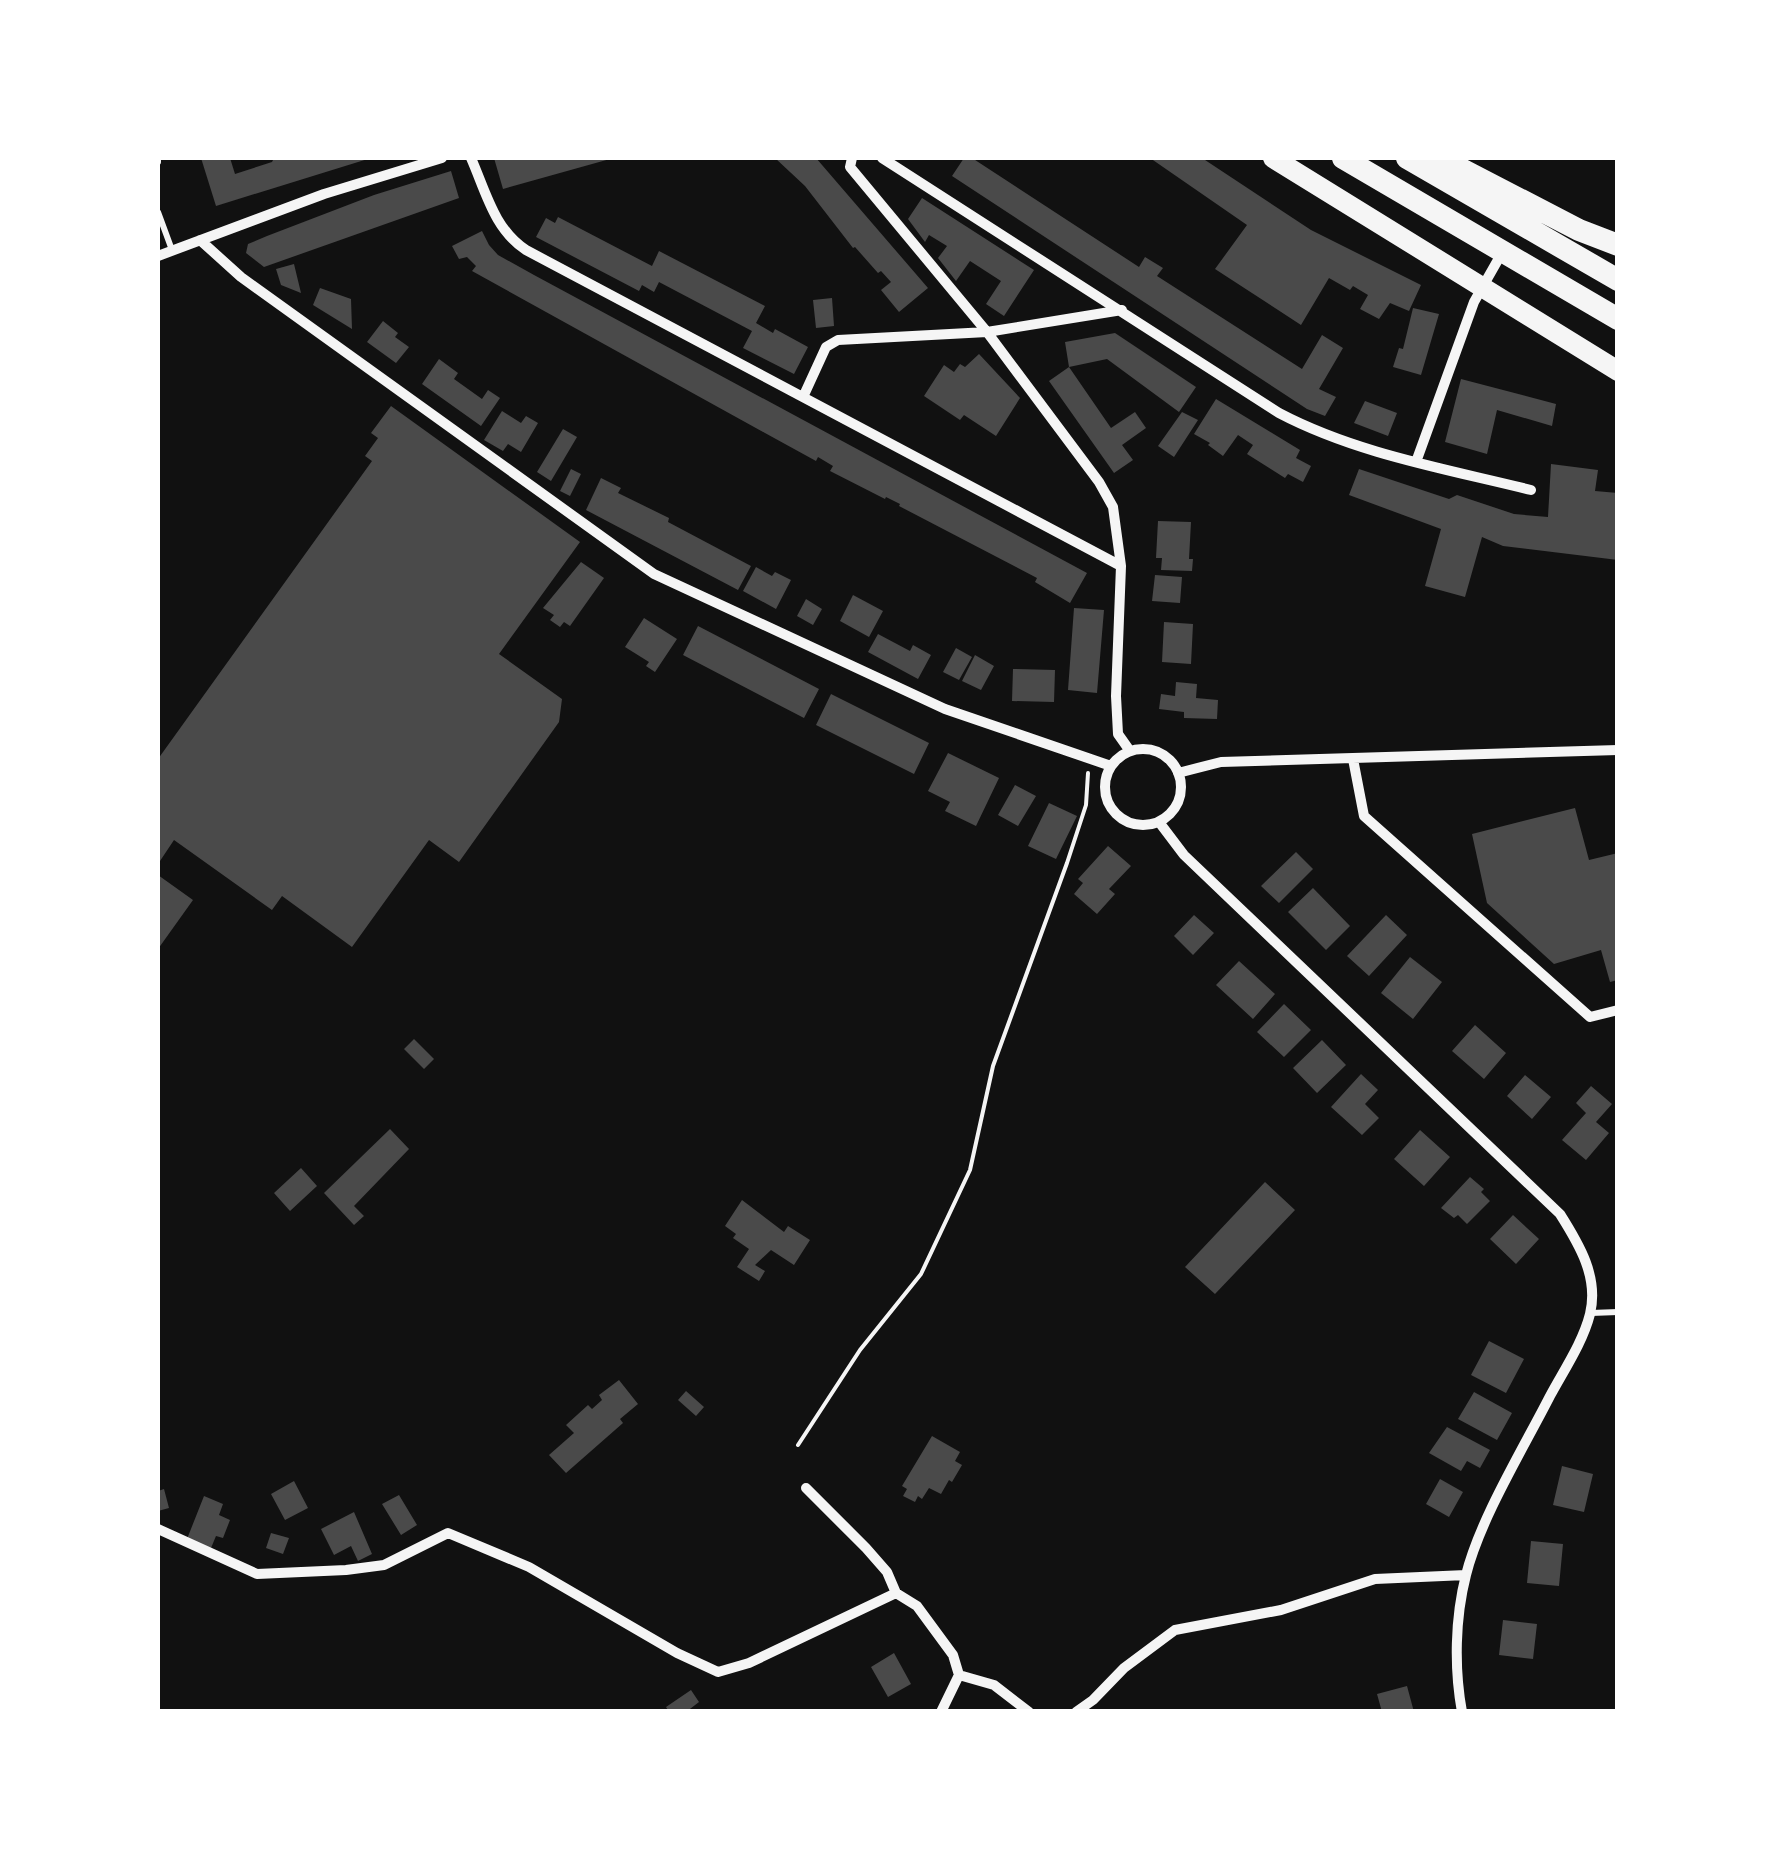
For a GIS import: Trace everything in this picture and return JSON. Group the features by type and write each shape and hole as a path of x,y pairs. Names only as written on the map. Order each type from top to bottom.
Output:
{"highway":[{"path":"1273,158 1618,371"},
{"path":"1343,158 1618,319"},
{"path":"1354,158 1618,309"},
{"path":"1407,158 1618,280"},
{"path":"1440,158 1580,230 1618,245"}],"street":[{"path":"158,256 324,194 442,158"},
{"path":"471,158 500,226 510,239 1121,566"},
{"path":"840,158 851,162 988,332 1099,482 1112,507 1121,566 1118,734 1130,751"},
{"path":"882,158 1279,413 1318,434 1532,490"},
{"path":"200,240 241,277 654,574 946,708 1111,766"},
{"path":"1416,462 1481,286 1506,246"},
{"path":"804,395 826,347 838,340 988,332 1122,310"},
{"path":"1178,772 1221,762 1618,750"},
{"path":"1130,751 1158,752 1178,772 1178,801 1171,814 1159,822 1131,824 1118,818 1109,806 1105,779 1111,766 1130,751"},
{"path":"1353,759 1364,816 1590,1017 1618,1010"},
{"path":"1159,822 1184,855 1560,1214 1585,1254 1590,1313 1496,1502 1466,1574 1458,1642 1457,1683 1462,1712"},
{"path":"806,1488 866,1548 887,1572 896,1592 917,1606 954,1655 959,1675 941,1712"},
{"path":"158,1529 256,1574 384,1565 448,1533 529,1567 677,1653 718,1672 748,1663 896,1592"},
{"path":"1076,1712 1124,1668 1175,1630 1280,1610 1375,1579 1466,1574"},
{"path":"959,1675 994,1685 1028,1712"}],"lane":[{"path":"158,212 172,250"},
{"path":"1590,1313 1618,1312"}],"path":[{"path":"798,1446 860,1350 921,1274 970,1170 993,1066 1086,805 1089,758"}],"building":[{"path":"201,158 230,158 235,174 274,158 371,158 216,206"},
{"path":"494,158 610,158 610,159 503,189"},
{"path":"775,158 816,158 928,288 899,312 881,290 891,282 853,248 805,186"},
{"path":"964,158 972,158 1139,267 1145,257 1163,268 1157,276 1302,369 1322,335 1343,348 1319,389 1336,397 1325,416 1307,409 952,176"},
{"path":"1150,158 1202,158 1311,230 1421,285 1409,311 1390,303 1379,319 1360,309 1368,295 1329,278 1301,325 1215,269 1247,225"},
{"path":"451,171 459,198 264,267 246,253 248,244 267,236 374,195"},
{"path":"922,198 1034,270 1004,316 986,304 1001,281 970,261 956,281 938,258 947,246 929,235 925,242 908,219"},
{"path":"558,217 652,266 659,251 765,306 756,323 808,347 794,374 743,348 752,331 659,282 654,292 642,285 639,291 536,237 546,218 555,223"},
{"path":"482,231 498,255 1087,573 1070,603 1035,582 1037,578 830,471 833,466 818,457 816,461 472,271 476,266 467,257 459,259 452,246"},
{"path":"294,264 301,293 281,285 276,269"},
{"path":"320,288 351,299 352,329 313,305"},
{"path":"832,298 834,326 816,328 813,300"},
{"path":"1413,308 1439,314 1421,375 1393,367 1399,348 1403,349"},
{"path":"383,321 409,347 396,363 367,342"},
{"path":"1115,333 1196,387 1179,412 1107,359 1069,367 1065,342"},
{"path":"979,354 1020,398 996,436 964,415 960,420 924,396 944,365 954,372"},
{"path":"439,359 458,373 454,379 482,399 488,390 500,398 481,426 422,384"},
{"path":"1069,367 1111,428 1135,412 1146,428 1122,445 1133,460 1114,473 1049,381"},
{"path":"1461,379 1556,404 1552,426 1497,410 1487,454 1445,442"},
{"path":"1216,399 1300,450 1296,458 1311,466 1303,482 1288,474 1285,478 1247,454 1253,445 1238,435 1223,456 1194,434"},
{"path":"1365,401 1397,413 1388,436 1354,423"},
{"path":"391,406 580,542 499,654 562,699 559,722 459,862 429,840 352,947 282,896 272,910 174,840 158,864 158,759 372,461 365,456 378,438 371,433"},
{"path":"502,411 521,423 526,416 538,423 521,452 508,444 503,451 484,440"},
{"path":"1182,412 1198,420 1174,457 1158,446"},
{"path":"563,429 577,437 551,481 537,472"},
{"path":"1551,464 1598,470 1595,491 1618,493 1618,560 1503,546 1482,537 1465,597 1425,586 1441,529 1349,495 1359,469 1449,499 1457,495 1514,514 1548,517"},
{"path":"571,469 581,474 570,496 560,491"},
{"path":"601,478 621,488 618,493 751,566 738,590 586,510"},
{"path":"1158,521 1191,522 1192,571 1161,570 1162,558 1156,558"},
{"path":"581,562 604,578 570,626 564,622 560,627 550,620 554,615 543,608"},
{"path":"756,567 791,580 776,609 743,591"},
{"path":"1155,575 1182,577 1180,603 1152,601"},
{"path":"853,595 883,611 869,637 840,621"},
{"path":"806,599 822,609 813,625 797,616"},
{"path":"1074,608 1104,610 1097,693 1068,690"},
{"path":"644,618 677,639 655,672 646,666 649,662 625,647"},
{"path":"1164,622 1193,624 1191,664 1162,662"},
{"path":"698,626 819,689 804,718 683,655"},
{"path":"878,634 910,651 913,645 931,655 918,679 868,652"},
{"path":"956,648 972,657 959,680 943,672"},
{"path":"975,655 994,666 981,690 962,681"},
{"path":"1013,669 1055,670 1054,702 1012,701"},
{"path":"1176,682 1197,684 1196,698 1218,700 1217,719 1184,718 1184,712 1159,709 1161,694 1175,696"},
{"path":"831,694 929,743 914,774 816,725"},
{"path":"948,753 999,778 976,826 945,811 950,802 928,791"},
{"path":"1015,785 1036,796 1018,826 998,815"},
{"path":"1049,803 1077,816 1056,859 1028,846"},
{"path":"1575,808 1589,860 1618,853 1618,980 1610,982 1601,950 1554,964 1487,903 1472,834"},
{"path":"1108,846 1131,866 1109,889 1115,894 1097,914 1074,894 1083,883 1078,879"},
{"path":"1296,852 1313,869 1279,903 1261,886"},
{"path":"158,875 193,900 158,949"},
{"path":"1313,888 1350,926 1326,950 1288,912"},
{"path":"1194,915 1214,933 1193,955 1174,936"},
{"path":"1386,915 1407,935 1369,976 1347,956"},
{"path":"1410,957 1442,982 1413,1019 1381,993"},
{"path":"1239,961 1275,994 1253,1019 1216,985"},
{"path":"1284,1004 1311,1030 1284,1057 1257,1032"},
{"path":"1475,1025 1506,1053 1484,1079 1452,1051"},
{"path":"414,1039 434,1059 424,1069 404,1049"},
{"path":"1322,1040 1346,1065 1317,1093 1293,1068"},
{"path":"1361,1074 1378,1090 1365,1104 1379,1118 1362,1135 1331,1107"},
{"path":"1525,1075 1551,1097 1532,1119 1507,1096"},
{"path":"1591,1086 1612,1104 1596,1122 1609,1133 1586,1160 1562,1140 1586,1113 1576,1103"},
{"path":"390,1129 409,1149 354,1206 364,1216 354,1225 324,1193"},
{"path":"1420,1130 1450,1157 1424,1186 1394,1159"},
{"path":"301,1168 317,1186 290,1211 274,1193"},
{"path":"1470,1177 1484,1189 1481,1192 1490,1201 1467,1224 1441,1208"},
{"path":"1265,1182 1295,1210 1215,1294 1185,1267"},
{"path":"742,1200 784,1232 788,1226 810,1240 794,1265 771,1250 755,1265 765,1271 759,1281 737,1267 749,1249 733,1238 736,1234 725,1226"},
{"path":"1513,1215 1539,1239 1516,1264 1490,1239"},
{"path":"1489,1341 1524,1359 1506,1393 1471,1375"},
{"path":"619,1380 638,1404 620,1419 623,1423 566,1473 549,1455 574,1433 566,1425 588,1405 592,1409 602,1400 599,1395"},
{"path":"686,1391 704,1407 696,1416 678,1400"},
{"path":"1474,1392 1512,1413 1497,1440 1458,1419"},
{"path":"1447,1427 1490,1450 1480,1468 1467,1461 1461,1471 1429,1453"},
{"path":"932,1436 960,1452 955,1461 962,1465 941,1494 929,1488 915,1502 903,1496 907,1489 902,1486"},
{"path":"1562,1466 1593,1474 1584,1512 1553,1505"},
{"path":"1440,1479 1463,1492 1449,1517 1426,1504"},
{"path":"294,1481 308,1508 285,1520 271,1494"},
{"path":"164,1489 169,1508 158,1511 158,1491"},
{"path":"399,1495 417,1525 401,1535 382,1504"},
{"path":"204,1496 223,1504 219,1515 230,1520 223,1538 216,1536 211,1548 187,1539"},
{"path":"354,1512 372,1554 358,1561 351,1546 334,1555 321,1529"},
{"path":"271,1533 289,1538 283,1554 266,1548"},
{"path":"1531,1541 1563,1544 1559,1586 1527,1583"},
{"path":"1503,1620 1537,1624 1533,1659 1499,1655"},
{"path":"894,1653 911,1684 888,1697 871,1667"},
{"path":"1407,1686 1414,1712 1382,1712 1377,1694"},
{"path":"691,1690 699,1702 686,1712 669,1712 666,1707"}]}
